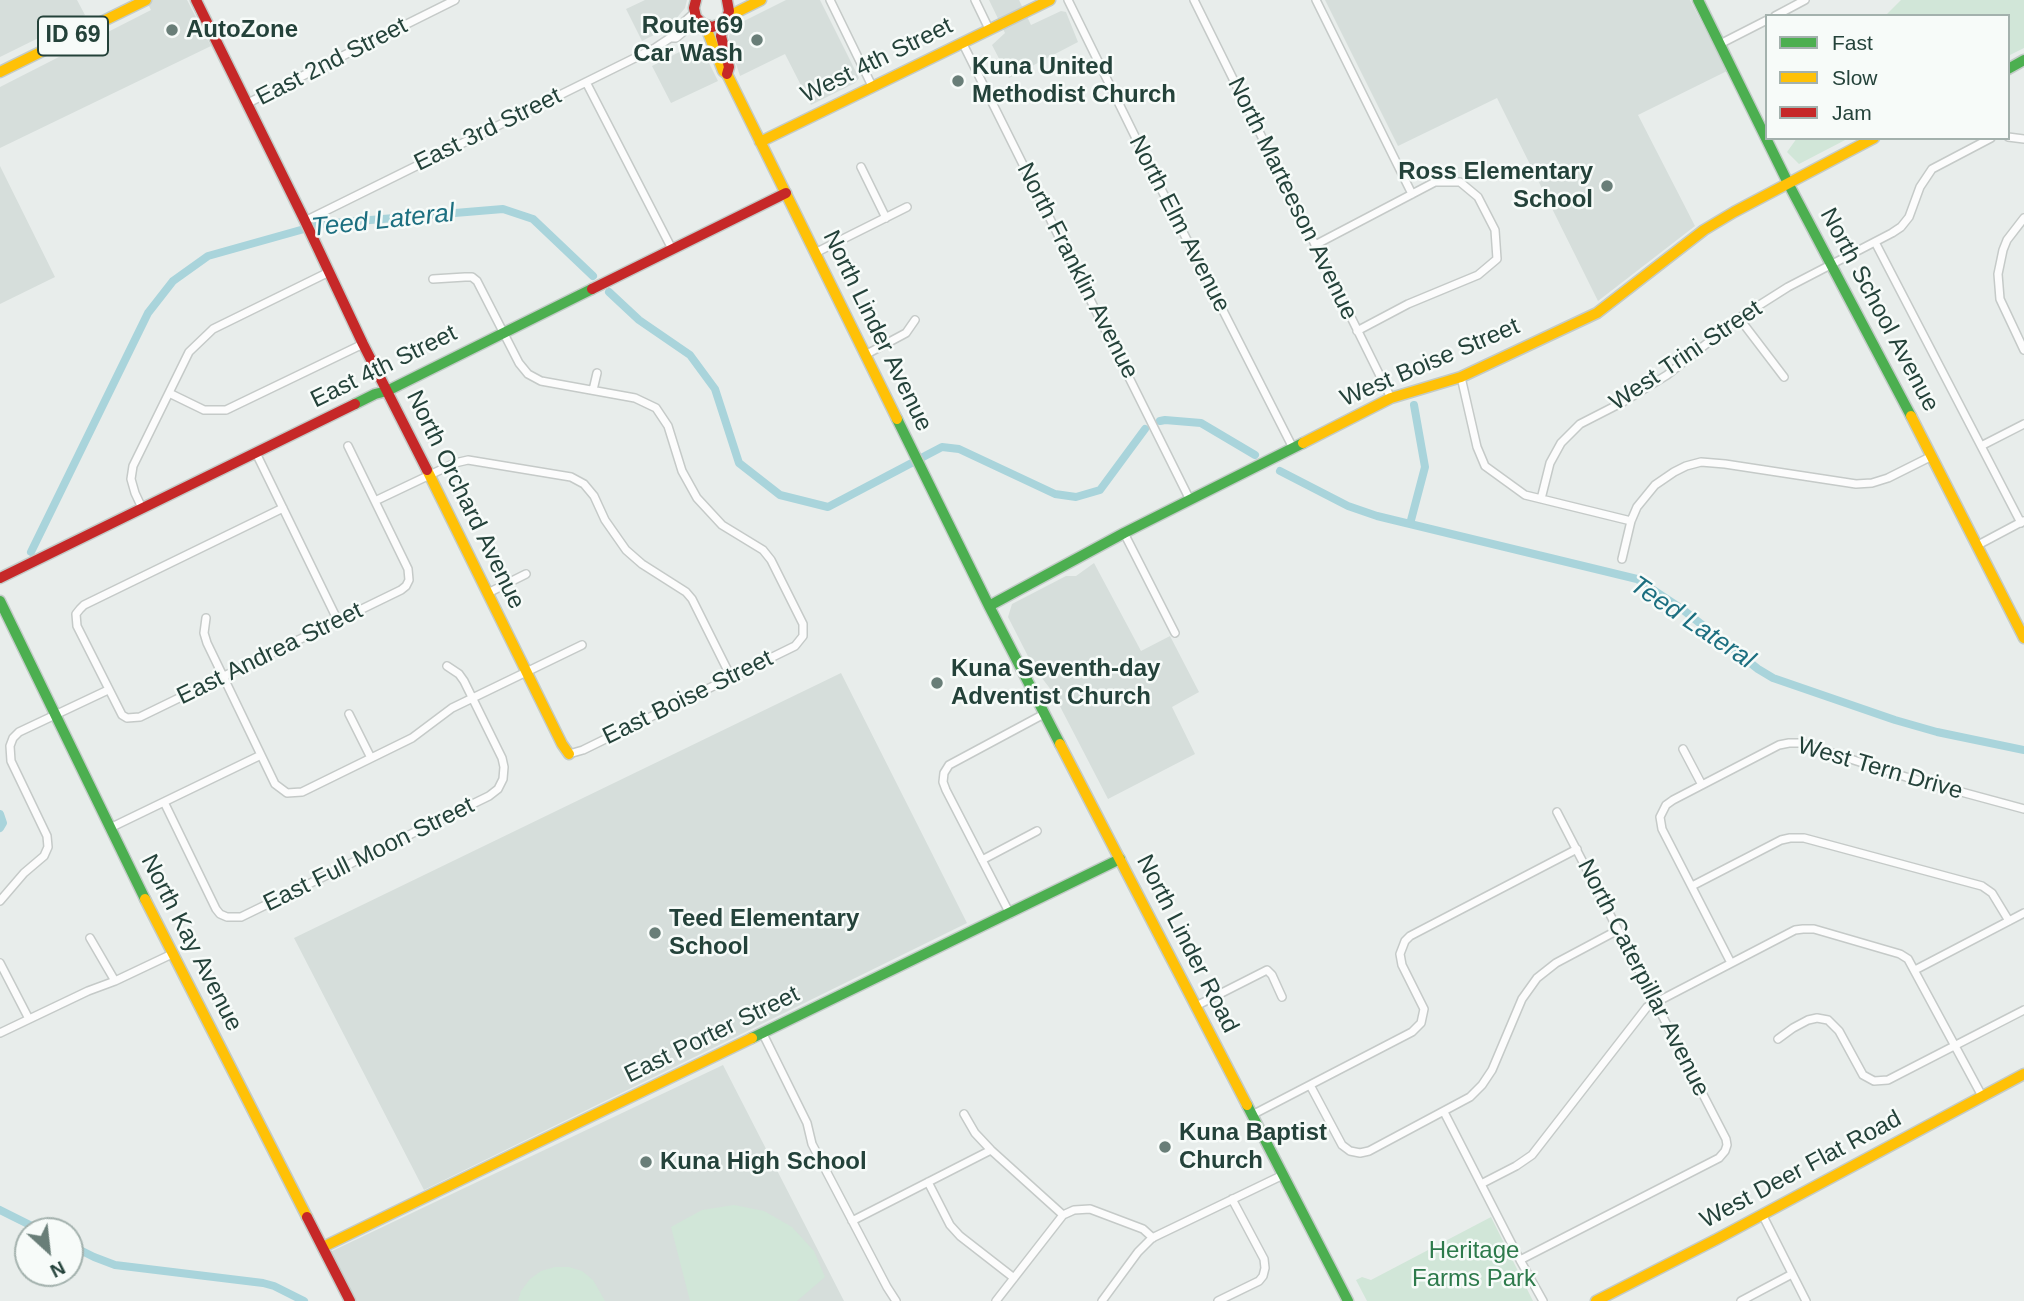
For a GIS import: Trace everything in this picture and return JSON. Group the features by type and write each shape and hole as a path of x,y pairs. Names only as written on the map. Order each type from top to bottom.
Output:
{"street":[{"name":"ID 69","path":"0,72 146,0"},
{"name":"North Orchard Avenue","path":"196,0 363,344 569,754"},
{"name":"East 2nd Street","path":"246,104 455,0"},
{"path":"694,13 696,0"},
{"name":"North Linder Avenue","path":"727,0 729,6 721,36 729,67 727,74"},
{"path":"704,25 717,26 761,0"},
{"path":"830,0 872,86"},
{"path":"975,0 989,29"},
{"name":"West 4th Street","path":"760,142 1051,0"},
{"name":"North Elm Avenue","path":"1068,0 1293,448"},
{"name":"North Marteeson Avenue","path":"1194,0 1391,398"},
{"path":"1316,0 1412,194"},
{"name":"North School Avenue","path":"1698,0 1765,136"},
{"path":"1779,14 1805,0"},
{"name":"North Linder Avenue","path":"694,13 704,25 723,71 727,74 989,606"},
{"name":"East 3rd Street","path":"307,225 655,48 670,38 694,13"},
{"path":"1720,44 1765,21"},
{"name":"East 3rd Street","path":"670,38 676,38 688,28 704,25"},
{"name":"North Franklin Avenue","path":"962,42 1190,500"},
{"path":"586,82 672,249"},
{"name":"North School Avenue","path":"1767,140 2024,638"},
{"name":"West Boise Street","path":"989,606 1124,533 1391,398 1461,377 1597,313 1704,230 1870,140"},
{"name":"West Trini Street","path":"1541,499 1550,463 1561,443 1580,424 1667,375 1739,318 1788,287 1901,226 1909,217 1920,187 1932,169 1987,140"},
{"path":"861,167 886,218"},
{"path":"1315,245 1435,182 1460,182 1478,197 1495,230 1497,259 1478,275 1408,304 1357,331"},
{"name":"East 4th Street","path":"0,578 375,394 387,391 786,193"},
{"path":"815,253 908,207"},
{"path":"2024,218 2007,240 1998,274 2000,299 2024,350"},
{"path":"1874,242 2022,522 1978,545"},
{"path":"142,508 131,479 133,466 189,352 213,329 329,272"},
{"path":"433,279 466,277 477,281 519,363 528,374 541,381 593,390 597,373"},
{"path":"1739,318 1784,377"},
{"path":"865,355 906,333 915,320"},
{"path":"169,393 204,410 226,410 363,344"},
{"path":"1461,377 1477,447 1485,466 1525,495 1631,521"},
{"name":"East Boise Street","path":"569,754 583,750 795,646 803,636 803,624 771,560 763,550 722,525 697,498 682,471 668,426 656,408 635,398 593,390"},
{"path":"1981,446 2024,424"},
{"path":"348,446 375,501 455,463 468,460 481,460 571,477 584,484 594,496 614,536 626,550 642,564 686,592 731,677"},
{"path":"256,453 338,621"},
{"path":"1622,559 1637,508 1656,485 1674,472 1693,464 1725,464 1856,484 1888,478 1932,456"},
{"name":"East Andrea Street","path":"108,690 118,711 127,718 140,717 401,590 409,580 408,569 375,501"},
{"path":"0,901 23,873 44,856 48,847 47,836 11,761 9,746 13,738 19,732 108,690 77,626 76,614 84,605 283,509"},
{"path":"1124,533 1175,633"},
{"path":"488,593 526,575"},
{"name":"North Kay Avenue","path":"0,601 172,954 350,1301"},
{"name":"North Linder Road","path":"989,606 1348,1301"},
{"path":"206,618 205,638 275,784 287,793 302,792 412,738 438,717 582,645"},
{"path":"447,666 459,674 473,698"},
{"name":"East Full Moon Street","path":"164,802 216,909 227,917 241,917 489,796 498,789 505,767 473,698"},
{"path":"1010,914 946,790 944,773 949,765 1044,713"},
{"path":"349,714 371,758"},
{"name":"West Tern Drive","path":"1692,887 1662,829 1660,817 1666,805 1779,745 1801,743 1906,777 2024,809"},
{"path":"1684,749 1702,785"},
{"path":"110,828 261,755"},
{"name":"North Caterpillar Avenue","path":"1520,1260 1719,1158 1727,1145 1557,812"},
{"path":"982,860 1038,831"},
{"path":"1731,962 1692,887 1781,840 1790,838 1804,838 1982,886 1992,893 2009,921"},
{"path":"1252,1115 1412,1032 1421,1023 1424,1009 1402,965 1400,954 1405,941 1577,849"},
{"name":"East Porter Street","path":"323,1247 1120,859"},
{"path":"1915,970 2024,913"},
{"path":"1481,1184 1532,1155 1640,1014 1655,1002 1794,930 1814,929 1900,954 1908,960 1982,1096"},
{"path":"1310,1085 1342,1145 1350,1151 1369,1151 1470,1097 1488,1077 1522,999 1537,978 1556,963 1618,930"},
{"path":"90,938 115,981"},
{"path":"0,1034 172,954"},
{"path":"0,963 29,1019"},
{"path":"1196,1006 1267,970 1282,997"},
{"path":"1778,1039 1808,1020 1828,1020 1839,1031 1863,1075 1874,1081 1888,1080 2024,1010"},
{"path":"763,1034 807,1123 812,1144 896,1301"},
{"name":"West Deer Flat Road","path":"1596,1301 2024,1074"},
{"path":"1444,1112 1543,1301"},
{"path":"964,1114 975,1133 991,1150 1063,1215"},
{"path":"852,1221 991,1150"},
{"path":"1102,1301 1138,1252 1153,1238 1283,1175"},
{"path":"928,1182 950,1225 1014,1278"},
{"path":"1218,1301 1259,1281 1265,1268 1264,1259 1232,1199"},
{"path":"996,1301 1063,1215 1074,1210 1090,1209 1143,1229 1153,1238"},
{"path":"1762,1214 1806,1301"},
{"path":"1741,1301 1792,1274"}],"shaded area":[{"path":"0,0 77,0 85,15 0,57"},
{"path":"146,0 187,0 211,46 0,148 0,87 151,10"},
{"path":"645,0 687,0 685,8 675,20 664,30 642,41 626,9"},
{"path":"786,0 820,0 859,78 855,83 811,105 785,54 740,76 730,45 729,36 734,26"},
{"path":"989,0 1019,0 1031,25 1061,11 1066,12 1078,42 1009,78 992,45 1005,33"},
{"name":"Ross Elementary School","path":"1325,0 1690,0 1727,71 1638,115 1695,226 1598,301 1497,98 1398,146"},
{"path":"695,44 701,47 718,81 671,103 652,66"},
{"path":"0,166 55,277 0,304"},
{"path":"1094,563 1141,651 1170,636 1199,692 1172,707 1195,754 1108,799 1052,691 1034,668 1008,617 1012,604 1066,576 1076,576"},
{"path":"841,673 967,923 424,1190 294,938"},
{"name":"Kuna High School","path":"723,1065 844,1301 355,1301 330,1252"}],"green space":[{"path":"1901,0 2024,0 2024,48 2010,55 2010,14 1887,14"},
{"path":"1796,140 1845,140 1799,164 1787,152"},
{"path":"734,1205 764,1211 792,1227 814,1251 825,1277 797,1301 690,1301 671,1227 702,1210"},
{"name":"Heritage Farms Park","path":"1491,1217 1533,1301 1367,1301 1356,1280 1362,1277 1371,1280"},
{"path":"555,1267 582,1271 593,1280 605,1301 518,1301 521,1291 530,1279 541,1271"}],"waterway":[{"name":"Teed Lateral","path":"31,552 148,313 173,281 208,256 322,224 503,209 533,219 593,276"},
{"name":"Teed Lateral","path":"609,292 639,320 690,355 715,389 739,463 780,495 828,507 942,447 959,449 1055,494 1076,497 1100,490 1145,429"},
{"path":"1410,524 1425,467 1414,405"},
{"name":"Teed Lateral","path":"1160,421 1201,423 1255,455"},
{"name":"Teed Lateral","path":"1280,471 1348,506 1377,516 1637,579 1682,609 1773,678 1895,720 1937,732 2024,750"},
{"name":"Teed Lateral","path":"0,814 3,823 0,828"},
{"path":"0,1210 14,1217"},
{"path":"84,1252 115,1265 263,1283 304,1301"}],"traffic: fast":[{"path":"1698,0 1765,136"},
{"path":"2010,68 2024,60"},
{"path":"1767,140 1911,416"},
{"path":"355,404 387,391 592,289"},
{"path":"897,419 1060,744"},
{"path":"989,606 1124,533 1303,443"},
{"path":"0,601 145,899"},
{"path":"752,1038 1120,859"},
{"path":"1247,1105 1348,1301"}],"traffic: slow":[{"path":"0,72 146,0"},
{"path":"727,17 761,0"},
{"path":"760,142 1050,0"},
{"path":"705,25 723,71 727,74 897,419"},
{"path":"1303,443 1391,398 1461,377 1597,313 1704,230 1870,140"},
{"path":"1911,416 2024,638"},
{"path":"427,470 569,754"},
{"path":"1060,744 1247,1105"},
{"path":"145,899 307,1217"},
{"path":"323,1247 752,1038"},
{"path":"1596,1301 2024,1074"}],"traffic: jam":[{"path":"196,0 427,470"},
{"path":"696,0 696,17 703,24 712,27 721,24 727,17 727,0"},
{"path":"725,21 721,36 729,67 727,74"},
{"path":"592,289 786,193"},
{"path":"0,578 355,404"},
{"path":"307,1217 350,1301"}],"place":[{"name":"AutoZone","path":"172,30"},
{"name":"Route 69 Car Wash","path":"757,40"},
{"name":"Kuna United Methodist Church","path":"958,81"},
{"name":"Ross Elementary School","path":"1607,186"},
{"name":"Kuna Seventh-day Adventist Church","path":"937,683"},
{"name":"Teed Elementary School","path":"655,933"},
{"name":"Kuna Baptist Church","path":"1165,1147"},
{"name":"Kuna High School","path":"646,1162"}]}
